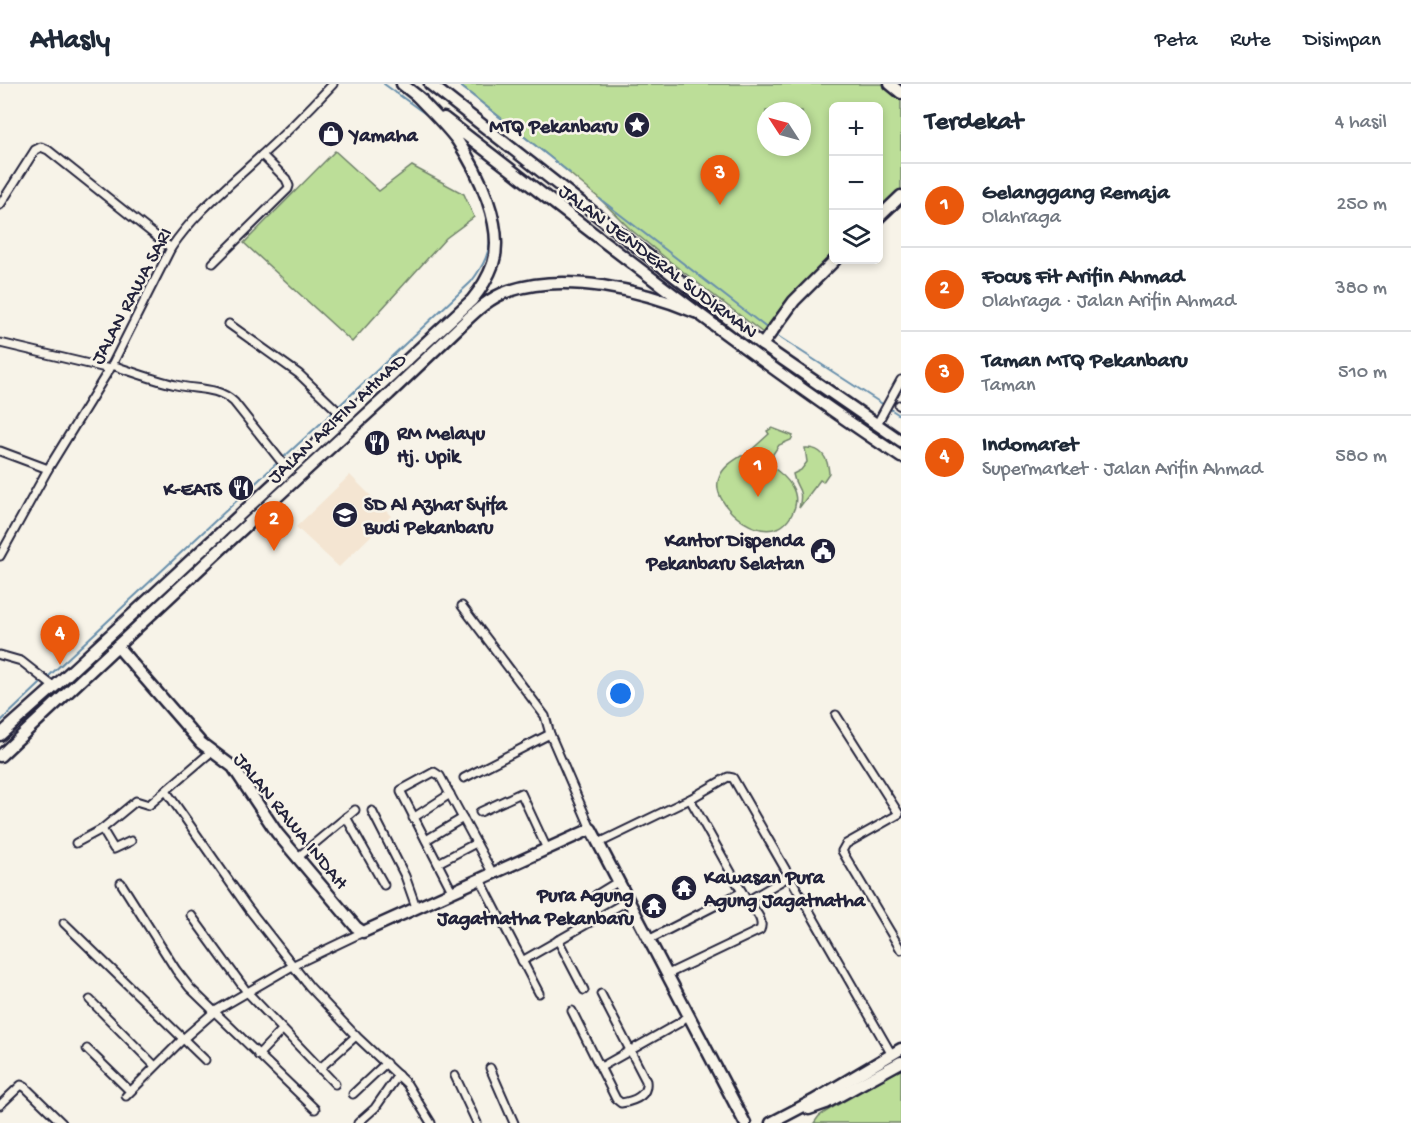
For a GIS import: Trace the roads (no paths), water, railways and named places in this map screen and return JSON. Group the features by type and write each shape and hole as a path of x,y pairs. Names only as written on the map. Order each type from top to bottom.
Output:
{"main road":[{"name":"JALAN JENDERAL SUDIRMAN","path":"402,84 695,312 794,384 901,457"},
{"name":"JALAN JENDERAL SUDIRMAN","path":"430,84 762,345 901,441"},
{"path":"890,84 901,93"},
{"name":"JALAN ARIFIN AHMAD","path":"0,735 472,300 484,283 494,259 496,242 493,216 478,180 457,141 417,96"},
{"path":"557,205 567,193"},
{"path":"883,214 901,196"},
{"path":"575,219 584,207"},
{"path":"762,345 800,294 831,264"},
{"name":"JALAN ARIFIN AHMAD","path":"0,756 120,648 221,548 478,309 502,293 540,284 576,283 652,296 695,312"},
{"path":"213,538 221,548"},
{"name":"JALAN RAWA INDAH","path":"120,648 211,752 232,767 297,858 356,927 363,932"},
{"path":"363,932 591,829 745,1123"},
{"path":"771,1123 898,1055"},
{"path":"788,1113 826,1103 898,1055"}],"street":[{"name":"JALAN RAWA SARI","path":"0,556 48,469 111,367 171,248 198,214 262,155 333,84"},
{"path":"0,206 35,150 41,147 48,150 171,248"},
{"path":"213,263 288,189 286,179 262,155"},
{"path":"229,324 299,374 345,418"},
{"path":"0,343 111,367 174,384 206,388 225,395 234,402 288,470"},
{"path":"877,424 901,380"},
{"path":"0,451 48,469"},
{"path":"462,606 545,716 550,734 591,829"},
{"path":"0,655 21,661 54,687"},
{"path":"836,715 900,813 846,844 842,851 901,950"},
{"path":"464,777 550,734"},
{"path":"76,843 102,829 136,801 148,806 211,752"},
{"path":"452,891 401,795 401,789 434,772 440,776 493,874"},
{"path":"599,843 690,799 728,777 733,778 789,876 898,1055"},
{"path":"166,792 248,908 309,986 356,1036 407,1084 431,1123"},
{"path":"480,812 520,793 547,849"},
{"path":"413,818 450,794"},
{"path":"668,974 760,930 762,926 761,920 747,901 690,799"},
{"path":"297,858 355,810"},
{"path":"372,811 405,876 416,907"},
{"path":"346,817 384,885"},
{"path":"426,840 463,818"},
{"path":"102,829 114,849 131,841"},
{"path":"438,863 476,843"},
{"path":"747,901 789,876"},
{"path":"480,879 539,993"},
{"path":"596,895 619,881"},
{"path":"121,883 183,980 315,1109"},
{"path":"650,939 742,892"},
{"path":"522,961 629,900"},
{"path":"191,915 247,992 335,1084"},
{"path":"64,923 205,1060"},
{"path":"87,1048 128,1094 183,1039 215,1011 293,965 363,932"},
{"path":"558,940 584,990"},
{"path":"572,1011 618,1101 626,1102 644,1094 646,1081 601,994"},
{"path":"90,1000 155,1066"},
{"path":"601,1067 679,1023 689,1014"},
{"path":"258,1055 282,1030"},
{"path":"320,1069 356,1036"},
{"path":"353,1094 386,1063"},
{"path":"490,1068 514,1123"},
{"path":"359,1123 375,1108 398,1075"},
{"path":"455,1076 477,1123"},
{"path":"0,1105 21,1085 63,1123"}],"waterway":[{"path":"384,84 431,118"},
{"path":"458,84 570,173"},
{"path":"600,199 768,329"},
{"path":"340,405 471,282 486,258 490,230"},
{"path":"776,335 901,416"},
{"path":"284,457 332,413"},
{"path":"49,676 276,464"},
{"path":"0,722 41,683"}],"place":[{"name":"MTQ Pekanbaru","path":"637,125"},
{"name":"Yamaha","path":"331,134"},
{"name":"Taman MTQ Pekanbaru","path":"720,205"},
{"name":"RM Melayu Hj. Upik","path":"377,443"},
{"name":"K-EATS","path":"241,488"},
{"name":"Gelanggang Remaja","path":"758,497"},
{"name":"SD Al Azhar Syifa Budi Pekanbaru","path":"345,515"},
{"name":"Focus Fit Arifin Ahmad","path":"274,551"},
{"name":"Kantor Dispenda Pekanbaru Selatan","path":"823,551"},
{"name":"Indomaret","path":"60,665"},
{"name":"Kawasan Pura Agung Jagatnatha","path":"684,888"},
{"name":"Pura Agung Jagatnatha Pekanbaru","path":"654,906"}]}
